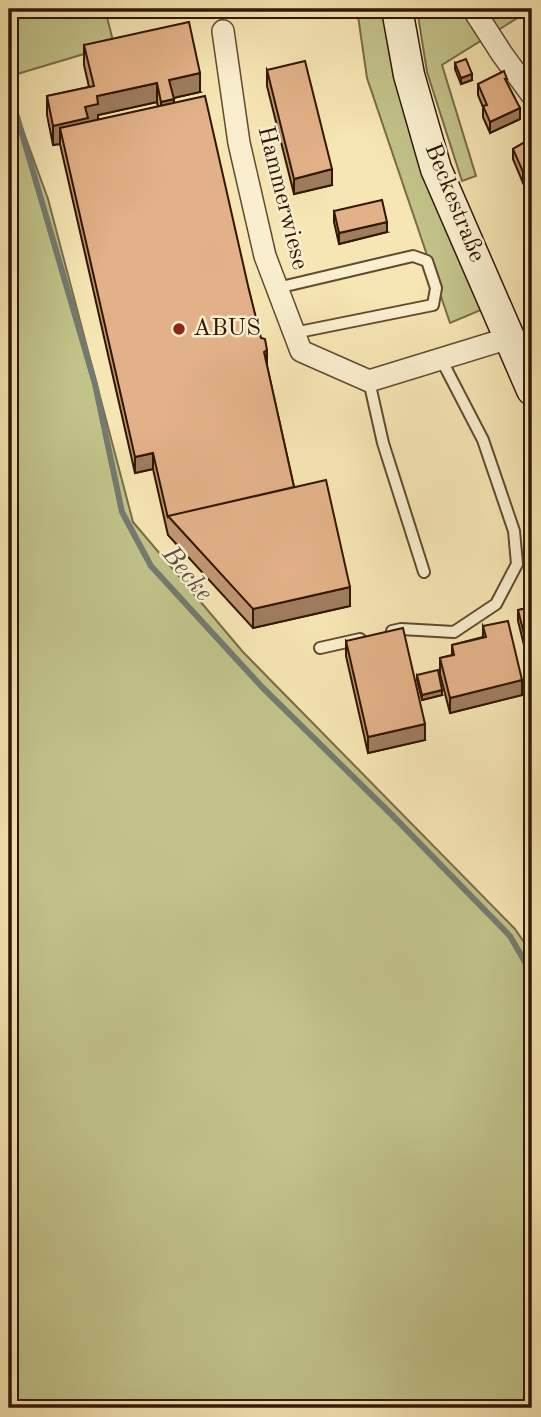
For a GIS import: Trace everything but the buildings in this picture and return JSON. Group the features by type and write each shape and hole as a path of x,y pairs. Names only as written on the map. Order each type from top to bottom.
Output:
{"main road":[{"name":"Beckestraße","path":"397,9 409,75 436,169 532,390"}],"street":[{"path":"473,9 532,95"},
{"name":"Hammerwiese","path":"223,31 239,143 265,256 301,351 369,381"},
{"path":"369,381 509,338"}],"lane":[{"path":"277,288 413,256 427,261 436,288 433,305 294,333"},
{"path":"387,632 401,629 454,632 496,604 517,564 514,531 483,440 441,359"},
{"path":"369,381 383,443 424,572"},
{"path":"320,648 374,635"}],"green space":[{"path":"9,9 105,9 114,45 14,75 9,60"},
{"path":"357,9 385,9 481,310 450,323 367,78"},
{"path":"417,9 532,9 442,65 476,176 462,181 427,72"},
{"path":"9,92 48,199 133,522 243,652 515,929 532,954 532,1408 9,1408"}],"waterway":[{"name":"Becke","path":"9,89 95,384 122,512 151,566 262,687 510,936 532,974"}],"place":[{"name":"ABUS","path":"179,329"}]}
